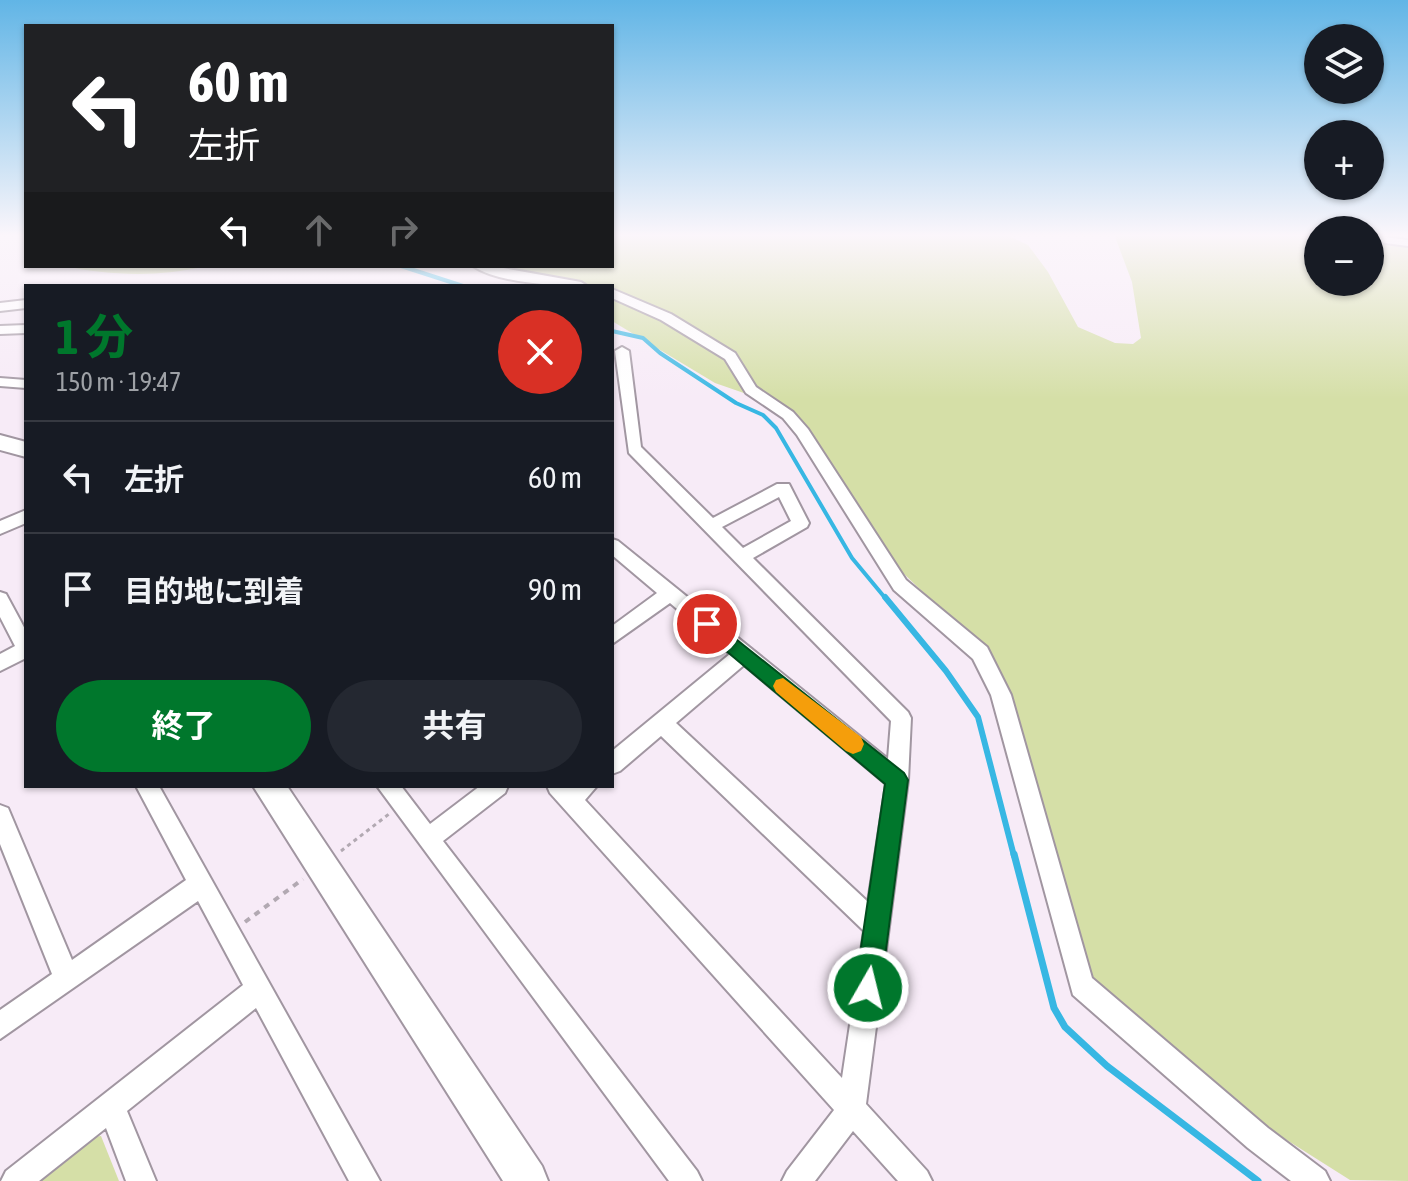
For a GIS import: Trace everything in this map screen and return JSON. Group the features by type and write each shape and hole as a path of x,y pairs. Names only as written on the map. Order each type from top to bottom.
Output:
{"street":[{"path":"614,294 666,317 730,356 751,390 788,415 803,432 900,585 980,653 1001,695 1082,986 1258,1138 1315,1181"},
{"path":"0,307 24,304"},
{"path":"0,330 24,329"},
{"path":"622,351 634,449 901,718 897,780 851,1110 797,1181"},
{"path":"0,382 24,384"},
{"path":"0,442 24,449"},
{"path":"711,526 783,488 801,523 740,557"},
{"path":"0,528 24,517"},
{"path":"614,547 897,780"},
{"path":"614,635 670,593"},
{"path":"0,599 24,645"},
{"path":"0,663 24,650"},
{"path":"614,762 744,654"},
{"path":"662,723 877,927"},
{"path":"148,788 365,1181"},
{"path":"270,788 527,1181"},
{"path":"390,788 687,1181"},
{"path":"428,839 494,788"},
{"path":"571,790 917,1181"},
{"path":"0,816 67,979"},
{"path":"0,1026 201,884"},
{"path":"16,1181 259,989"},
{"path":"111,1106 141,1181"}],"green space":[{"path":"614,289 1057,289 1078,327 1115,343 1133,344 1141,338 1133,289 1304,289 1304,296 1384,296 1384,289 1408,289 1408,1181 1350,1180 1282,1137 1256,1128 1085,979 1031,791 969,636 881,552 805,429 773,403 715,383 614,322"},
{"path":"101,1136 119,1181 36,1181 92,1137"}],"waterway":[{"path":"614,331 643,338 660,353 736,403 763,415 776,428 852,558 886,599"},
{"path":"885,597 946,671 978,717 1014,856"},
{"path":"1014,854 1054,1008 1065,1027 1107,1066 1258,1181"}],"slow traffic":[{"path":"783,686 853,744"}],"route":[{"path":"707,624 897,780 868,988"}]}
